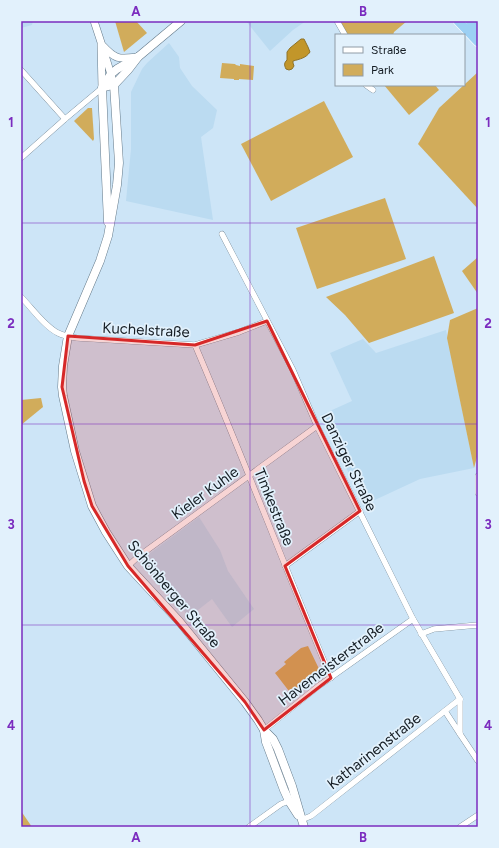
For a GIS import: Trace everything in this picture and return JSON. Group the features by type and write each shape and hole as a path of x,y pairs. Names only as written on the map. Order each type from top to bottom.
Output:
{"highway":[{"path":"458,21 478,42"},
{"path":"470,21 478,32"}],"main road":[{"path":"114,85 138,57 181,21"},
{"path":"102,88 111,74 122,65 138,57"},
{"name":"Schönberger Straße","path":"114,85 119,163 117,185 108,236 100,262 68,336 63,366 62,387 74,445 92,506 106,532 128,566 178,621 245,702 264,730 273,739 292,786 303,824"},
{"name":"Schönberger Straße","path":"102,88 108,236"},
{"name":"Schönberger Straße","path":"264,730 266,742 289,801 303,824"}],"street":[{"name":"Schönberger Straße","path":"94,21 110,68 114,85"},
{"path":"337,21 344,34"},
{"name":"Schönberger Straße","path":"101,44 102,88"},
{"path":"101,44 113,56 122,59 138,57"},
{"path":"21,70 65,119"},
{"path":"21,158 102,88 114,85"},
{"path":"367,86 372,90"},
{"name":"Danziger Straße","path":"222,234 293,370 317,426 413,619 460,699"},
{"name":"Kuchelstraße","path":"21,296 48,326 58,333 77,338 195,345 239,332 267,321"},
{"name":"Timkestraße","path":"195,345 330,678"},
{"name":"Kieler Kuhle","path":"128,566 139,556 317,426"},
{"path":"478,476 478,493"},
{"path":"285,566 360,511"},
{"name":"Havemeisterstraße","path":"264,730 330,678 413,619"},
{"path":"421,634 434,629 478,625"},
{"path":"460,699 460,734"},
{"name":"Katharinenstraße","path":"303,824 311,816 460,699"},
{"path":"445,711 478,761"},
{"path":"249,827 281,804 289,801"},
{"path":"460,827 478,815"}],"highlighted area":[{"path":"267,321 360,511 285,566 331,678 264,730 245,702 128,566 92,506 84,481 62,387 68,336 195,345"}],"shaded area":[{"path":"21,21 33,21 32,25 21,28"},
{"path":"246,21 306,21 293,30 270,51"},
{"path":"301,39 304,39 310,52 305,57 293,61 294,66 292,69 286,69 285,62 287,60 287,52"},
{"path":"169,43 179,57 180,68 192,86 217,110 213,128 201,137 213,220 126,201 131,149 131,92 142,69"},
{"path":"446,330 474,468 420,479 364,505 321,415 352,401 330,353 363,339 376,353"},
{"path":"199,517 220,550 228,571 254,609 232,627 212,599 189,617 150,570 144,559"}],"green space":[{"path":"115,21 136,21 147,33 124,52"},
{"path":"340,21 407,21 393,34 347,34"},
{"path":"222,63 240,66 240,64 254,66 253,80 220,78"},
{"path":"478,72 478,209 418,144 439,108 463,86 465,86 465,84"},
{"path":"385,86 436,86 439,90 409,115"},
{"path":"324,101 353,157 271,201 241,144"},
{"path":"88,108 92,108 93,141 74,121"},
{"path":"385,198 406,259 317,289 296,228"},
{"path":"434,256 454,313 369,343 345,315 326,297"},
{"path":"478,257 478,294 462,271"},
{"path":"478,308 478,453 474,468 447,338 450,320"},
{"path":"41,398 43,407 21,425 21,400"},
{"path":"308,646 321,673 292,695 275,673 286,664 284,662 301,648"},
{"path":"21,811 32,827 21,827"}]}
